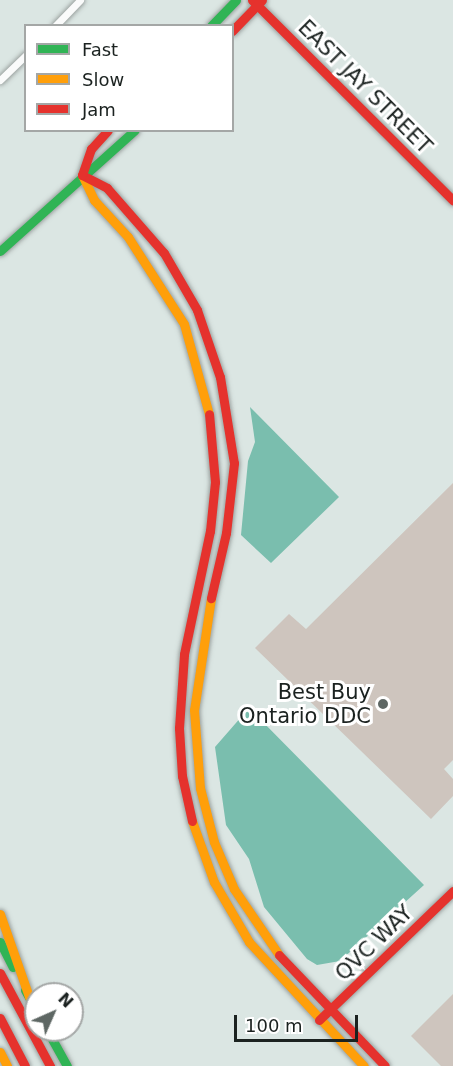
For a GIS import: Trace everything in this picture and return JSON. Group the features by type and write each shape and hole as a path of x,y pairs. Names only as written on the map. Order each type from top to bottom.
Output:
{"main road":[{"path":"213,24 236,0"},
{"path":"234,29 257,2"},
{"name":"EAST JAY STREET","path":"257,2 453,200"},
{"path":"106,132 91,148 82,175 94,200 128,237 166,291 184,324 208,397 215,482 210,531 184,654 178,728 182,776 195,832 214,882 249,942 364,1066"},
{"path":"0,251 82,175 104,162 133,132"},
{"path":"82,175 107,189 164,253 209,338 220,377 234,463 226,534 195,684 194,735 200,788 214,842 234,889 268,944 386,1066"},
{"name":"QVC WAY","path":"319,1020 453,891"},
{"path":"0,914 24,983"},
{"path":"0,942 24,988"},
{"path":"0,973 50,1066"},
{"path":"0,1018 25,1066"},
{"path":"54,1042 67,1066"},
{"path":"0,1053 7,1066"}],"street":[{"path":"57,24 80,0"},
{"path":"0,80 24,57"}],"shaded area":[{"path":"250,407 339,497 271,563 241,535 248,461 255,442"},
{"path":"249,708 424,885 340,961 317,965 307,959 264,907 249,859 226,825 215,747"}],"building":[{"name":"Best Buy Ontario DDC","path":"453,483 453,760 444,769 453,779 453,796 431,819 255,648 289,614 306,629"},
{"path":"453,994 453,1066 441,1066 411,1036"}],"traffic: fast":[{"path":"213,24 236,0"},
{"path":"0,251 133,132"},
{"path":"0,942 13,967"},
{"path":"54,1042 67,1066"}],"traffic: slow":[{"path":"82,175 94,200 128,237 184,324 209,414"},
{"path":"211,598 194,710 200,788 214,842 234,889 279,955"},
{"path":"192,821 214,882 249,942 364,1066"},
{"path":"0,914 24,983"},
{"path":"0,1052 7,1066"}],"traffic: jam":[{"path":"252,0 453,200"},
{"path":"234,29 262,0"},
{"path":"82,175 91,149 106,132"},
{"path":"82,175 107,188 164,253 197,310 220,377 234,463 226,533 211,598"},
{"path":"192,821 182,776 179,728 184,654 210,531 215,482 209,414"},
{"path":"319,1020 453,891"},
{"path":"279,955 385,1066"},
{"path":"0,973 50,1066"},
{"path":"0,1018 25,1066"}],"place":[{"name":"Best Buy Ontario DDC","path":"383,704"}]}
